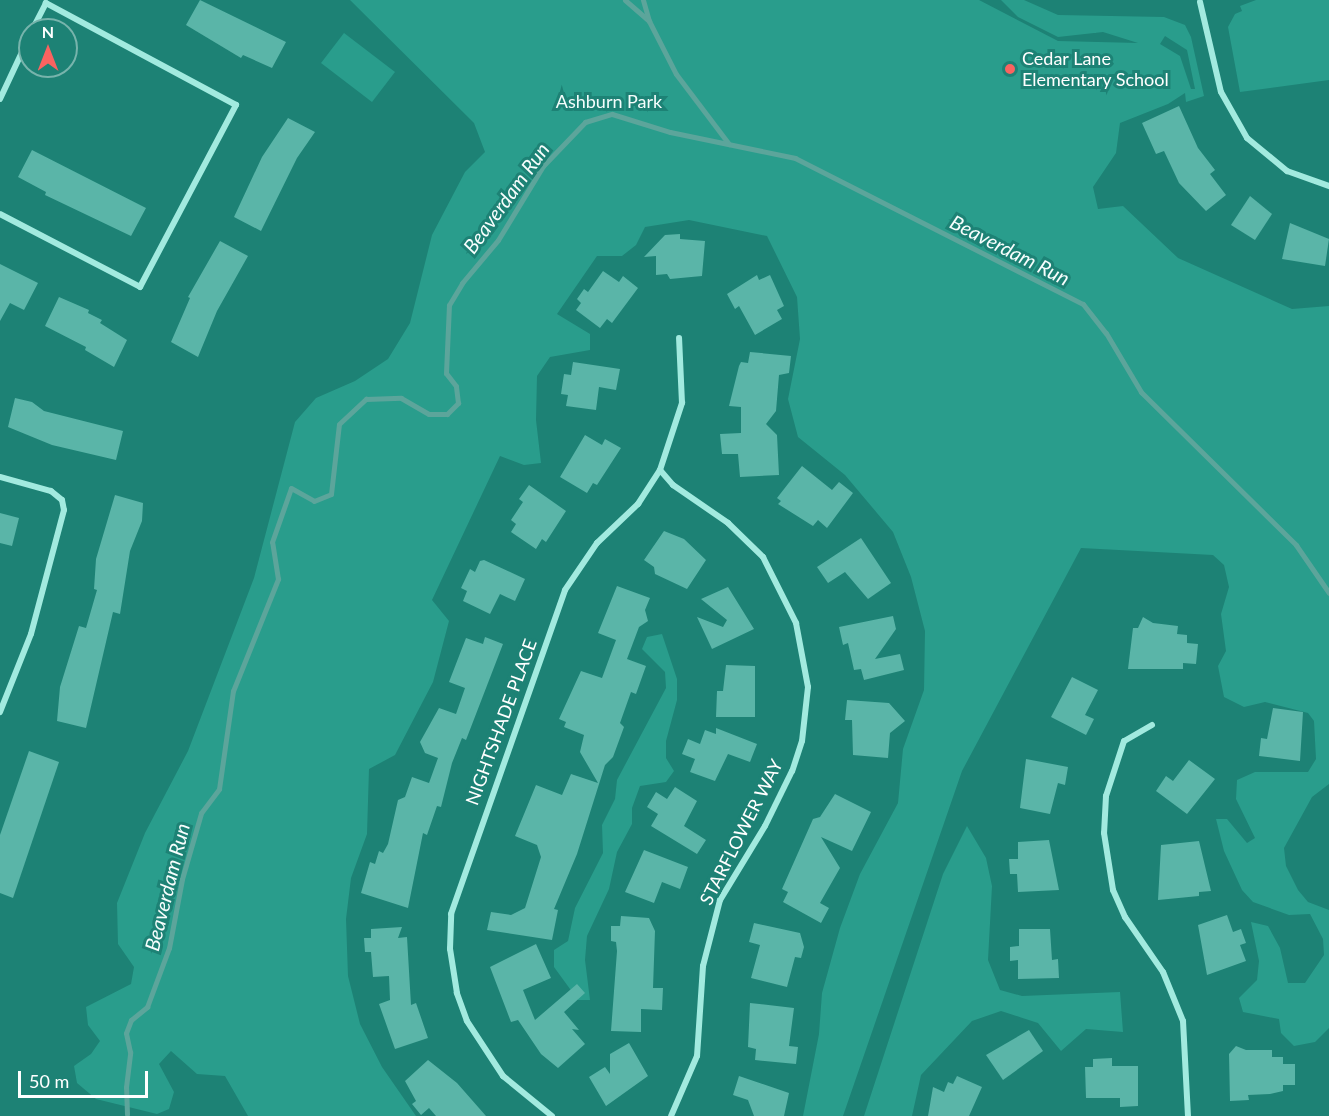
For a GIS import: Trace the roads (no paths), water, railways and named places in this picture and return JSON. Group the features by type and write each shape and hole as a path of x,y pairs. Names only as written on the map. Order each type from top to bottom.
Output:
{"street":[{"path":"1200,2 1221,92 1241,131 1265,157 1287,171 1329,186"},
{"path":"38,18 46,3 74,18"},
{"path":"0,214 140,287 236,105 78,20"},
{"path":"0,99 18,61"},
{"name":"NIGHTSHADE PLACE","path":"552,1116 503,1076 467,1021 457,993 450,949 451,914 565,590 597,543 638,504 660,470 682,403 679,338"},
{"name":"STARFLOWER WAY","path":"660,470 673,485 728,523 763,557 796,622 808,687 802,741 792,771 765,826 720,900 704,966 697,1056 680,1102 671,1116"},
{"path":"0,477 51,491 62,500 64,510 31,634 0,712"},
{"path":"1152,725 1124,741 1106,796 1104,833 1106,862 1121,908 1163,972 1183,1021 1188,1116"}],"waterway":[{"path":"625,0 649,21 676,74 729,144"},
{"path":"643,0 649,21"},
{"name":"Beaverdam Run","path":"127,1114 126,1087 130,1052 126,1033 131,1020 147,1007 169,948 182,879 201,813 219,789 233,691 278,579 272,542 291,488 314,501 331,494 339,424 366,399 401,398 429,414 447,414 458,403 456,386 446,373 449,305 462,283 498,240 543,166 585,122 612,114 670,132 795,158 1083,304 1106,333 1141,392 1296,545 1329,593"}],"place":[{"name":"Cedar Lane Elementary School","path":"1010,69"}],"park label":[{"name":"Ashburn Park","path":"609,101"}]}
